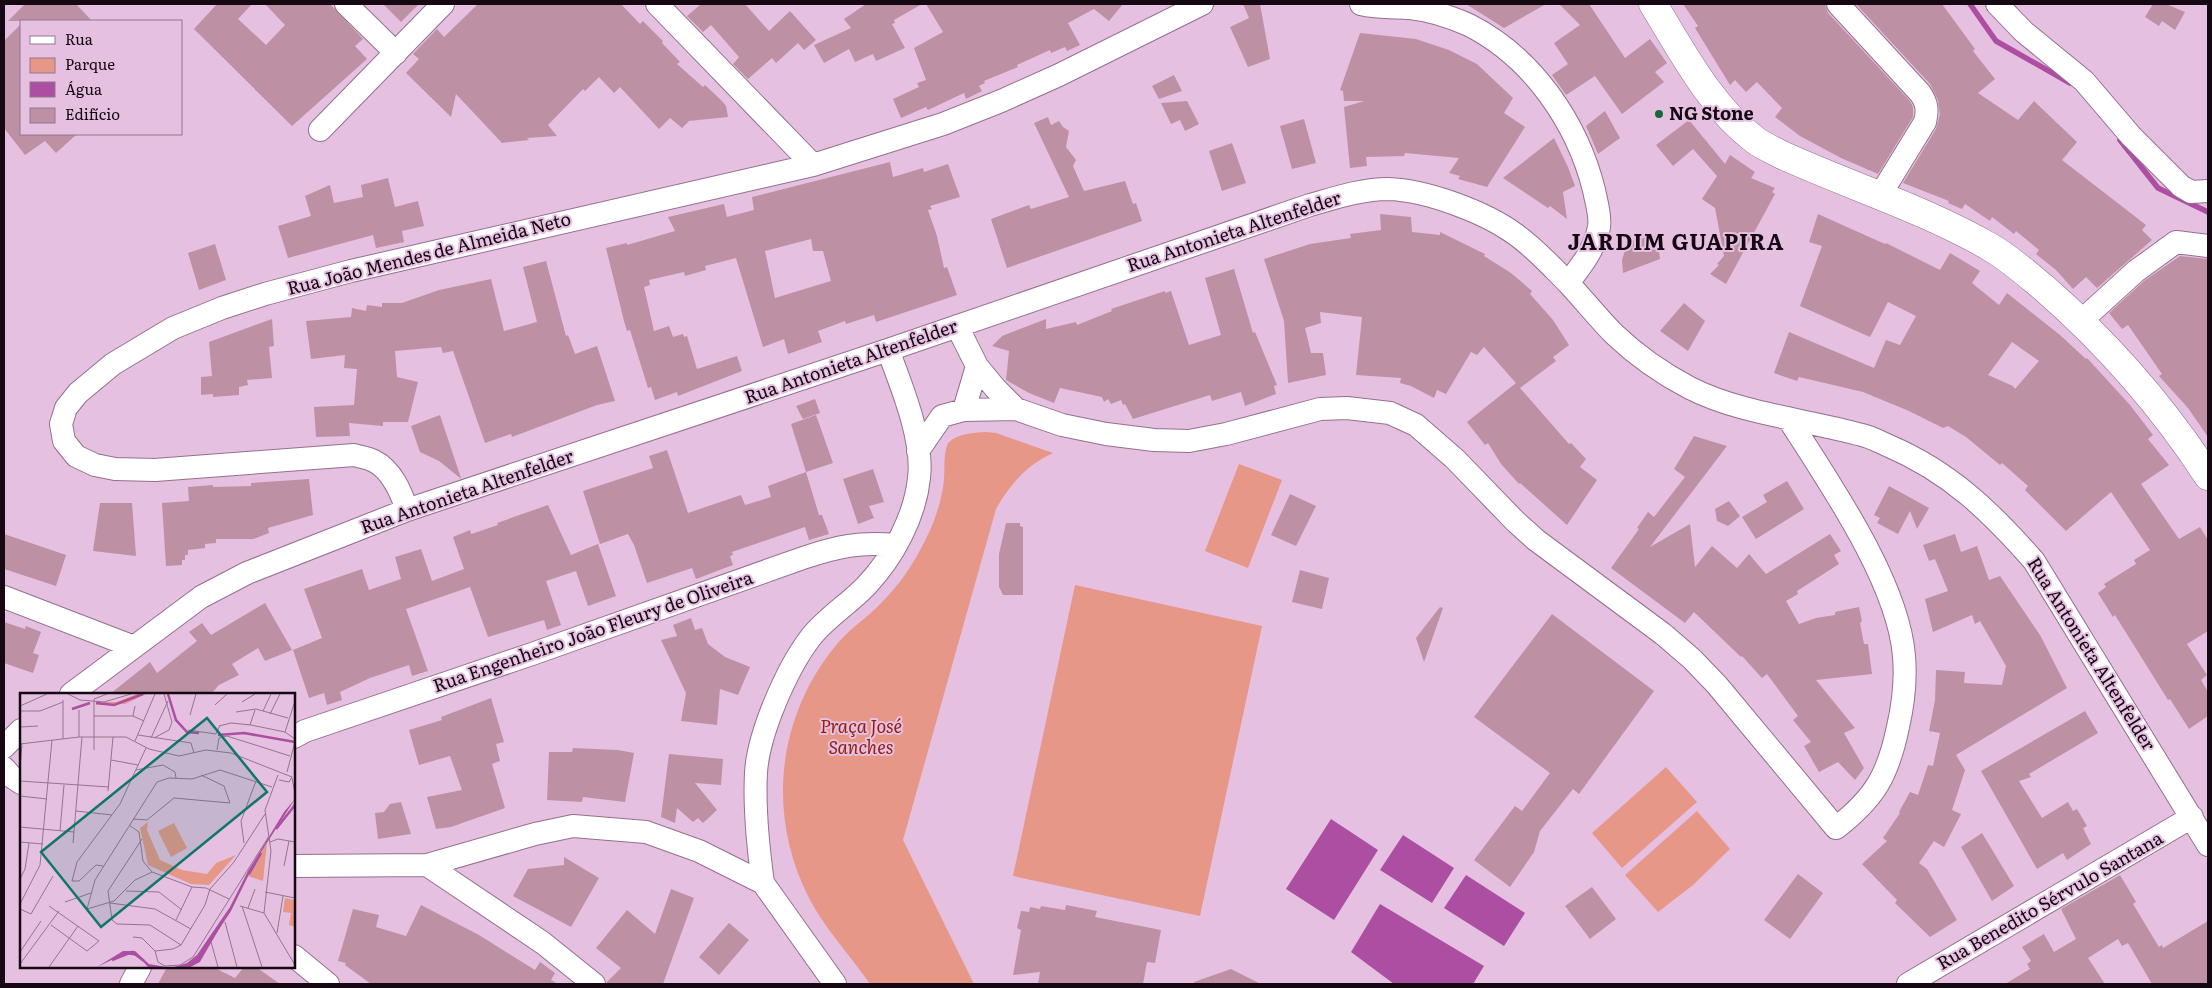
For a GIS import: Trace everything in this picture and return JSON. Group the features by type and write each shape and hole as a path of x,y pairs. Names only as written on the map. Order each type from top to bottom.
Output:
{"main road":[{"path":"1653,4 1703,83 1741,128 1756,141 1782,155 1951,226 1991,248 2032,278 2080,322 2144,392 2178,434 2208,476"}],"street":[{"path":"346,4 396,52"},
{"path":"320,130 443,4"},
{"path":"657,4 813,165"},
{"name":"Rua João Mendes de Almeida Neto","path":"407,510 402,495 387,470 373,460 354,455 155,470 115,469 95,465 76,456 64,441 61,424 66,408 78,393 113,364 173,328 230,305 351,270 813,165 943,124 1000,102 1202,4"},
{"path":"1361,4 1411,8 1442,15 1469,25 1503,47 1550,95 1578,142 1590,175 1599,225 1594,244 1568,283"},
{"path":"1838,4 1920,93 1927,107 1928,112 1925,122 1879,197"},
{"path":"1997,4 2024,32 2084,82 2131,136 2181,186 2191,192 2207,192"},
{"name":"Rua Antonieta Altenfelder","path":"72,693 201,597 248,573 407,510 888,350 1310,205 1352,193 1389,189 1432,196 1477,212 1516,234 1568,283 1614,334 1649,363 1691,389 1735,405 1864,435 1904,452 1953,482 1973,497 2002,524 2034,561 2208,845"},
{"path":"2080,322 2136,271 2176,242 2208,246"},
{"path":"957,326 977,366 1016,409"},
{"path":"763,883 756,818 756,771 767,724 791,672 811,638 834,614 866,586 889,558 902,533 913,504 920,477 918,451 909,405 888,350"},
{"path":"964,410 977,366"},
{"path":"909,405 942,416 964,410 1016,409 1062,425 1106,434 1154,440 1189,441 1226,434 1320,409 1347,408 1390,413 1416,425 1455,459 1536,540 1663,634 1692,659 1717,685 1836,828 1856,812 1879,786 1893,752 1902,710 1904,655 1896,615 1872,558 1788,418"},
{"path":"918,451 942,416"},
{"name":"Rua Engenheiro João Fleury de Oliveira","path":"295,736 305,731 837,547 867,542 896,544"},
{"path":"4,597 134,647"},
{"path":"4,747 20,731"},
{"path":"4,768 20,782"},
{"name":"Rua Benedito Sérvulo Santana","path":"1908,984 2192,817"},
{"path":"295,866 427,865 535,834 573,826 646,832 699,851 763,883 835,984"},
{"path":"427,865 543,942 594,984"},
{"path":"295,957 328,984"},
{"path":"131,984 139,968"}],"green space":[{"name":"Praça José Sanches","path":"986,432 996,433 1053,453 1027,469 1013,483 996,509 903,840 974,984 870,984 815,909 795,866 787,833 783,800 784,766 790,734 801,702 817,672 842,638 879,606 894,590 923,545 935,519 940,500 944,480 945,452 948,443 961,435"},
{"path":"1239,464 1282,480 1248,568 1205,551"},
{"path":"1075,585 1262,626 1200,916 1013,876"},
{"path":"1666,767 1697,802 1622,868 1592,833"},
{"path":"1697,811 1730,849 1693,885 1658,912 1625,875"}],"water":[{"path":"1331,819 1378,850 1334,920 1286,889"},
{"path":"1403,835 1454,868 1432,903 1380,870"},
{"path":"1466,875 1525,913 1504,946 1444,908"},
{"path":"1380,904 1484,966 1473,984 1394,984 1351,952"}],"building":[{"path":"25,4 76,4 91,20 20,20 8,21"},
{"path":"217,4 252,4 238,19 266,45 285,25 265,4 330,4 363,39 355,46 367,59 292,126 194,29"},
{"path":"383,4 419,4 401,22"},
{"path":"478,4 621,4 640,24 643,21 663,41 662,43 680,62 677,64 703,87 705,85 722,101 726,106 728,117 689,121 682,128 670,118 659,129 620,87 614,93 599,77 585,91 583,89 548,125 557,136 527,138 529,140 502,143 456,94 451,117 406,73 419,59 413,54 437,29 444,37"},
{"path":"701,4 745,4 769,31 790,11 816,40 804,50 798,43 776,63 772,58 748,79 733,64 739,57 711,25 703,32 687,16"},
{"path":"866,4 922,4 894,20 895,23 892,24 905,48 876,61 873,54 855,62 849,49 824,63 814,45 851,28 844,19"},
{"path":"926,4 1123,4 1109,21 1094,9 1068,23 1080,45 1067,51 1065,47 1051,53 1050,50 1017,65 1018,67 984,81 985,83 979,86 982,91 966,99 964,93 928,110 926,107 901,118 893,99 919,87 917,83 926,80 914,48 943,32"},
{"path":"1243,4 1260,4 1270,59 1248,67 1230,27 1249,18"},
{"path":"1466,4 1546,4 1504,28"},
{"path":"1559,4 1589,4 1625,58 1650,39 1667,63 1655,72 1664,82 1622,114 1595,76 1566,95 1552,75 1568,64 1554,43 1580,25"},
{"path":"1683,4 1825,4 1828,13 1910,101 1913,107 1913,117 1878,174 1841,158 1800,136 1775,117 1782,108 1757,82 1746,92 1735,80 1730,85 1695,28 1698,26"},
{"path":"1856,4 1942,4 1975,49 1973,51 1995,79 1978,93 2018,120 2034,101 2077,142 2062,160 2146,225 2142,230 2152,240 2097,288 2086,277 2073,289 2056,270 2036,254 2039,250 2016,231 2014,234 1992,217 1990,221 1965,204 1962,209 1948,203 1949,201 1903,183 1936,129 1940,114 1938,100 1930,84"},
{"path":"2153,4 2166,4 2185,12 2175,30 2162,21 2159,26 2145,17"},
{"path":"20,25 20,135 76,135 56,153 45,141 25,155 4,128 4,41"},
{"path":"1360,33 1416,39 1449,50 1477,64 1513,98 1504,113 1525,127 1487,187 1458,179 1460,176 1449,173 1459,158 1405,153 1404,156 1366,157 1367,166 1350,168 1344,107 1364,101 1344,101 1343,91 1340,90"},
{"path":"1174,75 1182,91 1159,99 1152,86"},
{"path":"1187,101 1199,124 1185,131 1180,120 1171,124 1161,103"},
{"path":"1605,111 1620,138 1598,154 1586,126"},
{"path":"1048,117 1051,125 1059,121 1069,131 1066,147 1076,160 1073,166 1084,191 1125,181 1133,204 1136,203 1142,221 1007,268 991,219 1029,205 1031,209 1069,197 1034,123"},
{"path":"1304,119 1316,163 1292,169 1280,126"},
{"path":"1689,120 1725,164 1730,155 1755,172 1751,178 1775,188 1772,192 1775,194 1726,284 1710,274 1719,265 1717,264 1724,256 1715,208 1702,199 1717,176 1693,149 1673,166 1656,145"},
{"path":"1554,138 1575,186 1563,192 1567,219 1550,206 1548,208 1503,178"},
{"path":"1232,143 1246,183 1222,191 1209,151"},
{"path":"890,162 893,177 923,168 924,172 948,164 960,197 930,206 932,209 928,210 937,236 944,268 947,267 957,295 876,322 874,315 846,324 845,321 818,331 822,342 788,354 784,339 763,347 736,258 705,266 706,270 685,276 684,272 649,280 650,285 644,287 654,331 669,326 673,337 683,334 684,337 687,336 697,369 737,356 742,371 678,396 677,392 655,400 651,387 648,388 630,330 627,331 606,248 627,243 627,245 675,231 668,217 724,204 727,217 754,210 752,197","holes":["811,239 813,251 823,251 831,281 775,298 765,251"]},
{"path":"388,178 395,207 418,201 424,226 402,231 404,242 376,248 373,235 288,258 278,226 311,216 305,196 330,185 334,203 363,197 361,185"},
{"path":"1380,214 1411,217 1412,232 1440,235 1440,232 1485,254 1484,256 1511,273 1532,291 1530,294 1553,320 1569,345 1553,357 1556,361 1520,388 1569,444 1571,443 1586,459 1580,467 1597,480 1567,525 1519,484 1501,464 1488,443 1485,445 1467,422 1516,383 1484,347 1477,355 1471,352 1446,394 1437,390 1434,398 1411,386 1400,383 1401,378 1356,375 1362,317 1320,312 1321,323 1305,328 1311,353 1323,353 1326,375 1288,383 1284,321 1264,259 1310,244 1351,238 1350,234 1381,230"},
{"path":"1818,214 1886,243 1940,270 1950,253 1980,271 1972,283 1999,305 2007,293 2087,358 2130,405 2153,435 2148,439 2169,465 2141,484 2179,539 2200,527 2208,540 2208,631 2187,644 2207,675 2201,680 2208,692 2208,716 2189,729 2170,699 2168,700 2115,615 2113,617 2098,593 2106,587 2104,584 2136,564 2134,560 2150,550 2111,492 2066,531 2025,490 2028,486 2002,463 2000,465 1966,437 1948,426 1943,428 1909,411 1863,392 1799,377 1797,381 1774,373 1789,332 1874,368 1886,340 1900,345 1916,316 1888,302 1870,337 1800,306 1822,246 1809,242","holes":["2012,342 2039,361 2015,389 2013,386 1988,375"]},
{"path":"1657,236 1660,259 1623,273 1622,260 1628,241"},
{"path":"215,244 226,280 199,290 188,253"},
{"path":"2180,256 2208,259 2208,437 2188,408 2159,376 2162,374 2128,325 2122,329 2109,313 2144,281"},
{"path":"546,261 566,336 568,335 575,354 597,346 615,401 597,405 512,437 511,434 485,443 453,351 443,353 441,347 395,351 397,377 418,382 408,422 383,422 383,426 349,423 350,436 316,437 314,407 354,405 357,369 344,368 345,355 311,359 306,321 351,317 352,308 366,311 367,305 382,307 382,303 402,303 439,290 491,279 504,331 537,322 523,267"},
{"path":"1234,269 1253,333 1255,332 1277,385 1274,386 1276,394 1245,406 1241,392 1212,401 1210,395 1133,419 1121,400 1111,404 1108,399 1104,402 1102,397 1060,388 1054,403 1029,393 1006,380 1009,351 992,346 1002,336 1046,319 1046,329 1076,322 1077,325 1112,311 1111,309 1165,291 1165,293 1171,291 1189,345 1221,335 1205,278"},
{"path":"1684,303 1705,321 1688,351 1660,331"},
{"path":"272,319 274,346 269,347 272,378 247,380 248,385 239,387 239,395 213,397 213,394 201,395 201,377 212,376 209,342"},
{"path":"815,399 820,413 803,419 796,406"},
{"path":"440,415 461,478 439,461 420,452 411,426"},
{"path":"816,415 833,463 806,472 791,424"},
{"path":"1694,436 1727,446 1650,547 1690,524 1695,567 1712,546 1737,568 1749,554 1766,574 1830,534 1841,551 1834,555 1839,564 1797,591 1798,594 1786,601 1799,624 1816,618 1835,615 1835,612 1859,607 1864,644 1868,644 1872,674 1816,680 1855,728 1844,733 1864,768 1855,780 1838,762 1819,772 1804,746 1811,742 1793,720 1798,716 1767,674 1762,678 1742,656 1694,612 1685,623 1611,568 1639,529 1637,528 1648,512 1654,517 1685,477 1674,469"},
{"path":"667,450 688,513 741,495 745,505 771,497 768,486 806,472 819,515 822,515 829,534 809,540 805,527 732,552 733,555 730,556 733,565 696,579 692,568 647,583 634,545 628,534 600,544 583,491 653,468 649,456"},
{"path":"873,469 884,502 869,506 874,518 858,524 843,479"},
{"path":"309,479 313,515 268,528 269,533 253,539 216,539 216,543 205,544 205,548 188,550 185,560 182,560 182,565 166,566 162,503 189,501 188,487 213,485 213,487 251,486 251,483"},
{"path":"1787,481 1804,509 1756,539 1742,517 1767,502 1763,495"},
{"path":"1889,486 1929,508 1917,529 1910,511 1898,534 1877,523 1880,518 1874,515"},
{"path":"1290,494 1316,506 1296,546 1271,535"},
{"path":"1729,501 1740,516 1728,526 1717,521 1715,509"},
{"path":"100,503 132,503 136,556 93,551"},
{"path":"548,505 571,555 598,544 616,596 588,606 576,571 546,581 561,625 547,630 544,620 488,637 470,587 406,609 428,671 412,676 409,665 370,678 340,692 342,700 327,705 324,693 309,698 293,650 322,638 304,589 362,569 369,590 401,579 395,557 421,549 432,581 464,569 453,537 470,530 471,534 498,525 497,523"},
{"path":"1006,523 1020,523 1020,526 1023,527 1023,595 1003,595 999,587 999,554"},
{"path":"4,534 66,555 56,586 4,569"},
{"path":"1955,534 1961,552 1977,546 1989,580 2000,576 2040,635 2067,688 1956,755 1965,770 1952,810 1961,814 1944,847 1934,841 1919,863 1927,869 1957,920 1930,937 1895,903 1897,900 1862,864 1887,841 1883,838 1900,813 1910,792 1918,795 1928,765 1933,766 1940,733 1929,731 1935,700 1936,670 1965,672 1964,683 2002,685 2006,666 1980,621 1975,624 1972,615 1933,632 1925,599 1948,591 1935,559 1929,561 1923,545"},
{"path":"1300,570 1329,578 1322,609 1292,602"},
{"path":"265,603 292,650 265,661 258,648 232,664 239,675 219,685 212,693 111,693 150,662 157,673 197,641 189,632 202,623 211,635"},
{"path":"1440,607 1443,608 1424,662 1416,638"},
{"path":"1552,614 1654,691 1579,794 1573,789 1540,831 1534,852 1510,887 1474,860 1515,806 1522,811 1550,773 1474,717"},
{"path":"691,618 695,630 702,628 708,644 725,657 750,667 738,695 720,689 717,725 681,721 686,693 661,640 677,636 673,625"},
{"path":"4,622 25,629 26,626 41,632 33,653 39,655 33,673 4,663"},
{"path":"491,698 504,742 496,744 500,761 492,764 505,808 451,827 436,829 427,797 462,790 450,756 419,765 409,730 442,720 441,717"},
{"path":"2085,711 2098,733 2029,774 2031,777 2019,781 2042,818 2068,802 2073,811 2077,809 2087,826 2083,828 2091,844 2067,860 2063,853 2037,869 1981,771"},
{"path":"573,748 618,750 634,753 625,802 583,797 582,802 547,800 549,752 572,752"},
{"path":"669,754 723,759 721,785 695,783 717,810 703,823 698,818 693,822 677,808 675,823 661,817"},
{"path":"401,802 411,834 378,839 375,813 384,812 390,804"},
{"path":"1982,833 2014,886 1992,901 1961,847"},
{"path":"564,857 599,878 571,927 513,896 528,869 564,865"},
{"path":"1798,874 1823,893 1790,939 1764,920"},
{"path":"2120,875 2136,902 2133,904 2159,947 2162,945 2163,948 2208,921 2208,984 2152,984 2128,943 2122,946 2118,939 2088,958 2105,984 2005,984 2030,969 2027,964 2031,961 2022,947 2044,934 2054,952 2076,939 2061,909"},
{"path":"1592,887 1616,919 1590,939 1565,906"},
{"path":"671,889 694,898 663,984 607,984 621,968 596,948 627,910 655,934"},
{"path":"421,905 479,935 535,970 540,962 555,973 551,980 558,984 371,984 345,965 346,963 338,961 353,909 379,915 376,927 406,936"},
{"path":"1066,905 1097,911 1095,917 1161,930 1155,963 1147,962 1143,984 1038,984 1040,972 1013,975 1021,930 1017,928 1021,911 1029,912 1030,907 1040,909 1041,906 1065,910"},
{"path":"729,923 749,940 719,975 699,957"},
{"path":"166,968 215,968 235,978 243,968 257,968 280,984 158,984"},
{"path":"1231,969 1261,984 1194,984 1194,982"}],"waterway":[{"path":"1970,4 1996,41 2070,83"},
{"path":"2120,140 2158,188 2208,212"}],"place":[{"name":"NG Stone","path":"1659,114"}],"district":[{"name":"JARDIM GUAPIRA","path":"1676,242"}]}
